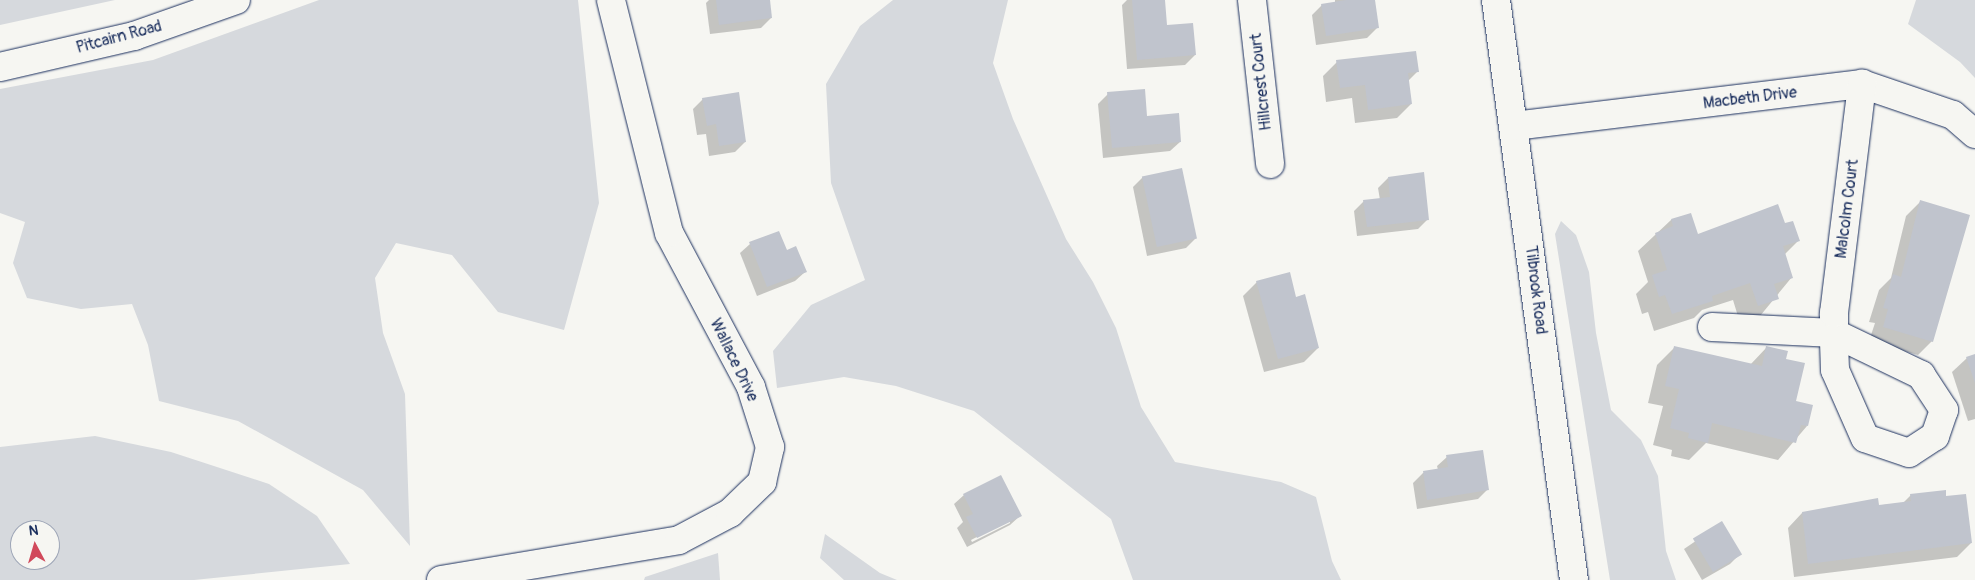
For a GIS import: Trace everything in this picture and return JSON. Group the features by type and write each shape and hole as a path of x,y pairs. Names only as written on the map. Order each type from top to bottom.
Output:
{"street":[{"name":"Pitcairn Road","path":"0,67 134,36 236,0"},
{"name":"Wallace Drive","path":"442,580 679,540 730,513 762,482 770,447 751,387 670,233 611,0"},
{"name":"Hillcrest Court","path":"1252,0 1270,164"},
{"name":"Tilbrook Road","path":"1496,0 1574,580"},
{"name":"Macbeth Drive","path":"1514,126 1862,84 1952,115 1975,134"},
{"name":"Malcolm Court","path":"1834,333 1921,375 1944,410 1935,436 1909,453 1865,438 1834,370 1834,333 1862,84"},
{"path":"1712,327 1834,333"}],"shaded area":[{"path":"0,0 115,0 0,25"},
{"path":"319,0 578,0 599,203 564,330 498,312 452,255 396,243 375,278 383,333 405,394 410,546 363,490 238,421 159,401 148,345 132,304 81,309 27,298 13,263 25,222 0,213 0,89 153,60"},
{"path":"893,0 1008,0 993,63 1013,119 1066,239 1093,282 1116,328 1141,407 1175,462 1281,482 1316,497 1332,561 1341,580 1133,580 1111,519 974,411 896,386 844,377 777,388 773,351 811,305 865,280 831,183 826,84 860,26"},
{"path":"1916,0 1975,0 1975,78 1960,62 1908,24"},
{"path":"1561,221 1576,235 1589,272 1596,333 1611,410 1641,440 1658,476 1666,551 1676,580 1610,580 1555,234"},
{"path":"95,436 171,452 269,484 317,516 350,564 194,580 0,580 0,447"},
{"path":"825,534 880,573 897,580 844,580 820,558"},
{"path":"718,553 720,580 644,580 645,577"}],"building":[{"path":"716,0 770,0 772,18 719,25"},
{"path":"1132,0 1165,0 1167,25 1193,23 1196,55 1137,60"},
{"path":"1346,0 1375,0 1379,28 1326,36 1321,4"},
{"path":"1416,51 1419,72 1408,73 1412,104 1368,110 1365,85 1340,88 1336,60"},
{"path":"1145,89 1147,116 1179,113 1181,142 1112,148 1107,92"},
{"path":"739,92 746,142 719,146 716,124 707,126 702,98"},
{"path":"1182,168 1197,238 1157,247 1142,177"},
{"path":"1424,172 1429,220 1367,227 1363,200 1390,197 1388,177"},
{"path":"1920,200 1970,215 1933,342 1883,327 1888,309 1883,308 1893,274 1901,277"},
{"path":"1778,204 1785,223 1793,221 1800,241 1783,246 1793,278 1774,284 1779,299 1758,306 1750,283 1712,296 1713,301 1672,314 1665,295 1659,297 1652,275 1667,270 1655,233 1673,226 1671,219 1691,213 1698,234"},
{"path":"779,231 787,250 796,246 807,272 767,287 749,242"},
{"path":"1290,272 1296,297 1305,294 1319,348 1278,359 1256,281"},
{"path":"1674,346 1762,366 1766,346 1788,351 1786,359 1805,363 1796,401 1813,405 1808,426 1801,425 1796,443 1712,423 1708,443 1688,438 1689,433 1670,428 1679,389 1665,386"},
{"path":"1975,354 1975,383 1966,357"},
{"path":"1483,450 1489,490 1427,500 1423,471 1448,467 1446,455"},
{"path":"1001,475 1022,516 977,538 966,517 973,514 963,494"},
{"path":"1946,490 1946,496 1966,494 1972,543 1808,564 1802,512 1878,498 1879,505 1911,501 1910,494"},
{"path":"1722,521 1742,554 1713,572 1693,539"}]}
